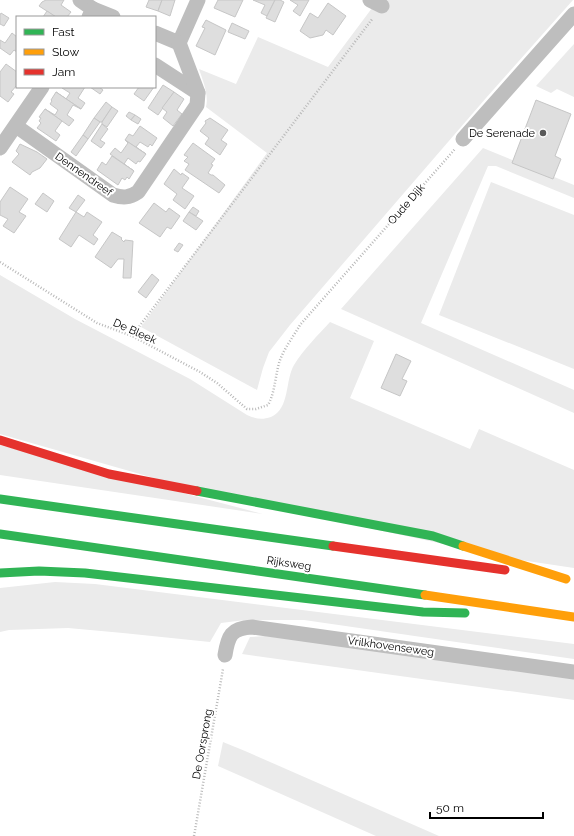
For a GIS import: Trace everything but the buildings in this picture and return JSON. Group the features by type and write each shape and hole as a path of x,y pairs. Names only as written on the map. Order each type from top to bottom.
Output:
{"highway":[{"path":"0,440 109,474 433,536 570,579"},
{"name":"Rijksweg","path":"0,499 570,579"},
{"name":"Rijksweg","path":"0,534 574,616"},
{"path":"0,573 39,571 85,573 423,612 562,615"}],"street":[{"path":"80,0 91,13 108,16"},
{"path":"198,0 179,43 198,93"},
{"path":"463,139 574,14"},
{"path":"156,33 179,43"},
{"path":"156,66 198,93"},
{"path":"0,148 41,88"},
{"name":"Dennendreef","path":"16,126 113,195 122,198 130,197 138,192 197,105 198,93"},
{"name":"Vrilkhovenseweg","path":"225,655 227,643 231,635 236,630 252,627 574,672"}],"path":[{"path":"132,336 376,3"},
{"name":"Oude Dijk","path":"263,407 268,406 271,400 279,363 284,351 300,326 463,139"},
{"name":"De Bleek","path":"0,262 97,323 132,336 200,372 217,383 247,409 263,407"},
{"name":"De Oorsprong","path":"194,836 225,655"}],"shaded area":[{"path":"378,0 573,0 486,98 290,325 269,352 257,390 141,327 267,153 206,107 206,93 199,69 236,84 258,37 328,67"},
{"path":"574,44 574,97 557,89 551,93 536,86"},
{"path":"483,148 574,185 574,198 496,166 488,166 421,323 574,390 574,413 341,309"},
{"path":"491,182 574,215 574,369 439,315"},
{"path":"0,275 75,319 190,379 247,415 256,418 265,419 271,417 281,408 294,365 330,322 374,341 350,398 470,449 479,429 574,470 574,568 514,559 210,494 0,434"},
{"path":"0,445 263,514 0,475"},
{"path":"55,582 95,584 574,644 574,659 304,620 245,620 221,623 210,642 68,628 9,630 0,632 0,588"},
{"path":"266,636 574,676 574,700 242,654 250,637"},
{"path":"223,742 439,836 376,836 218,766"}],"traffic: fast":[{"path":"197,491 433,536 463,546"},
{"path":"0,499 333,546"},
{"path":"0,534 425,595"},
{"path":"0,573 39,571 85,573 423,612 465,613"}],"traffic: slow":[{"path":"463,546 566,579"},
{"path":"425,595 574,617"}],"traffic: jam":[{"path":"0,440 109,474 197,491"},
{"path":"333,546 505,570"}],"place":[{"name":"De Serenade","path":"543,133"}]}
